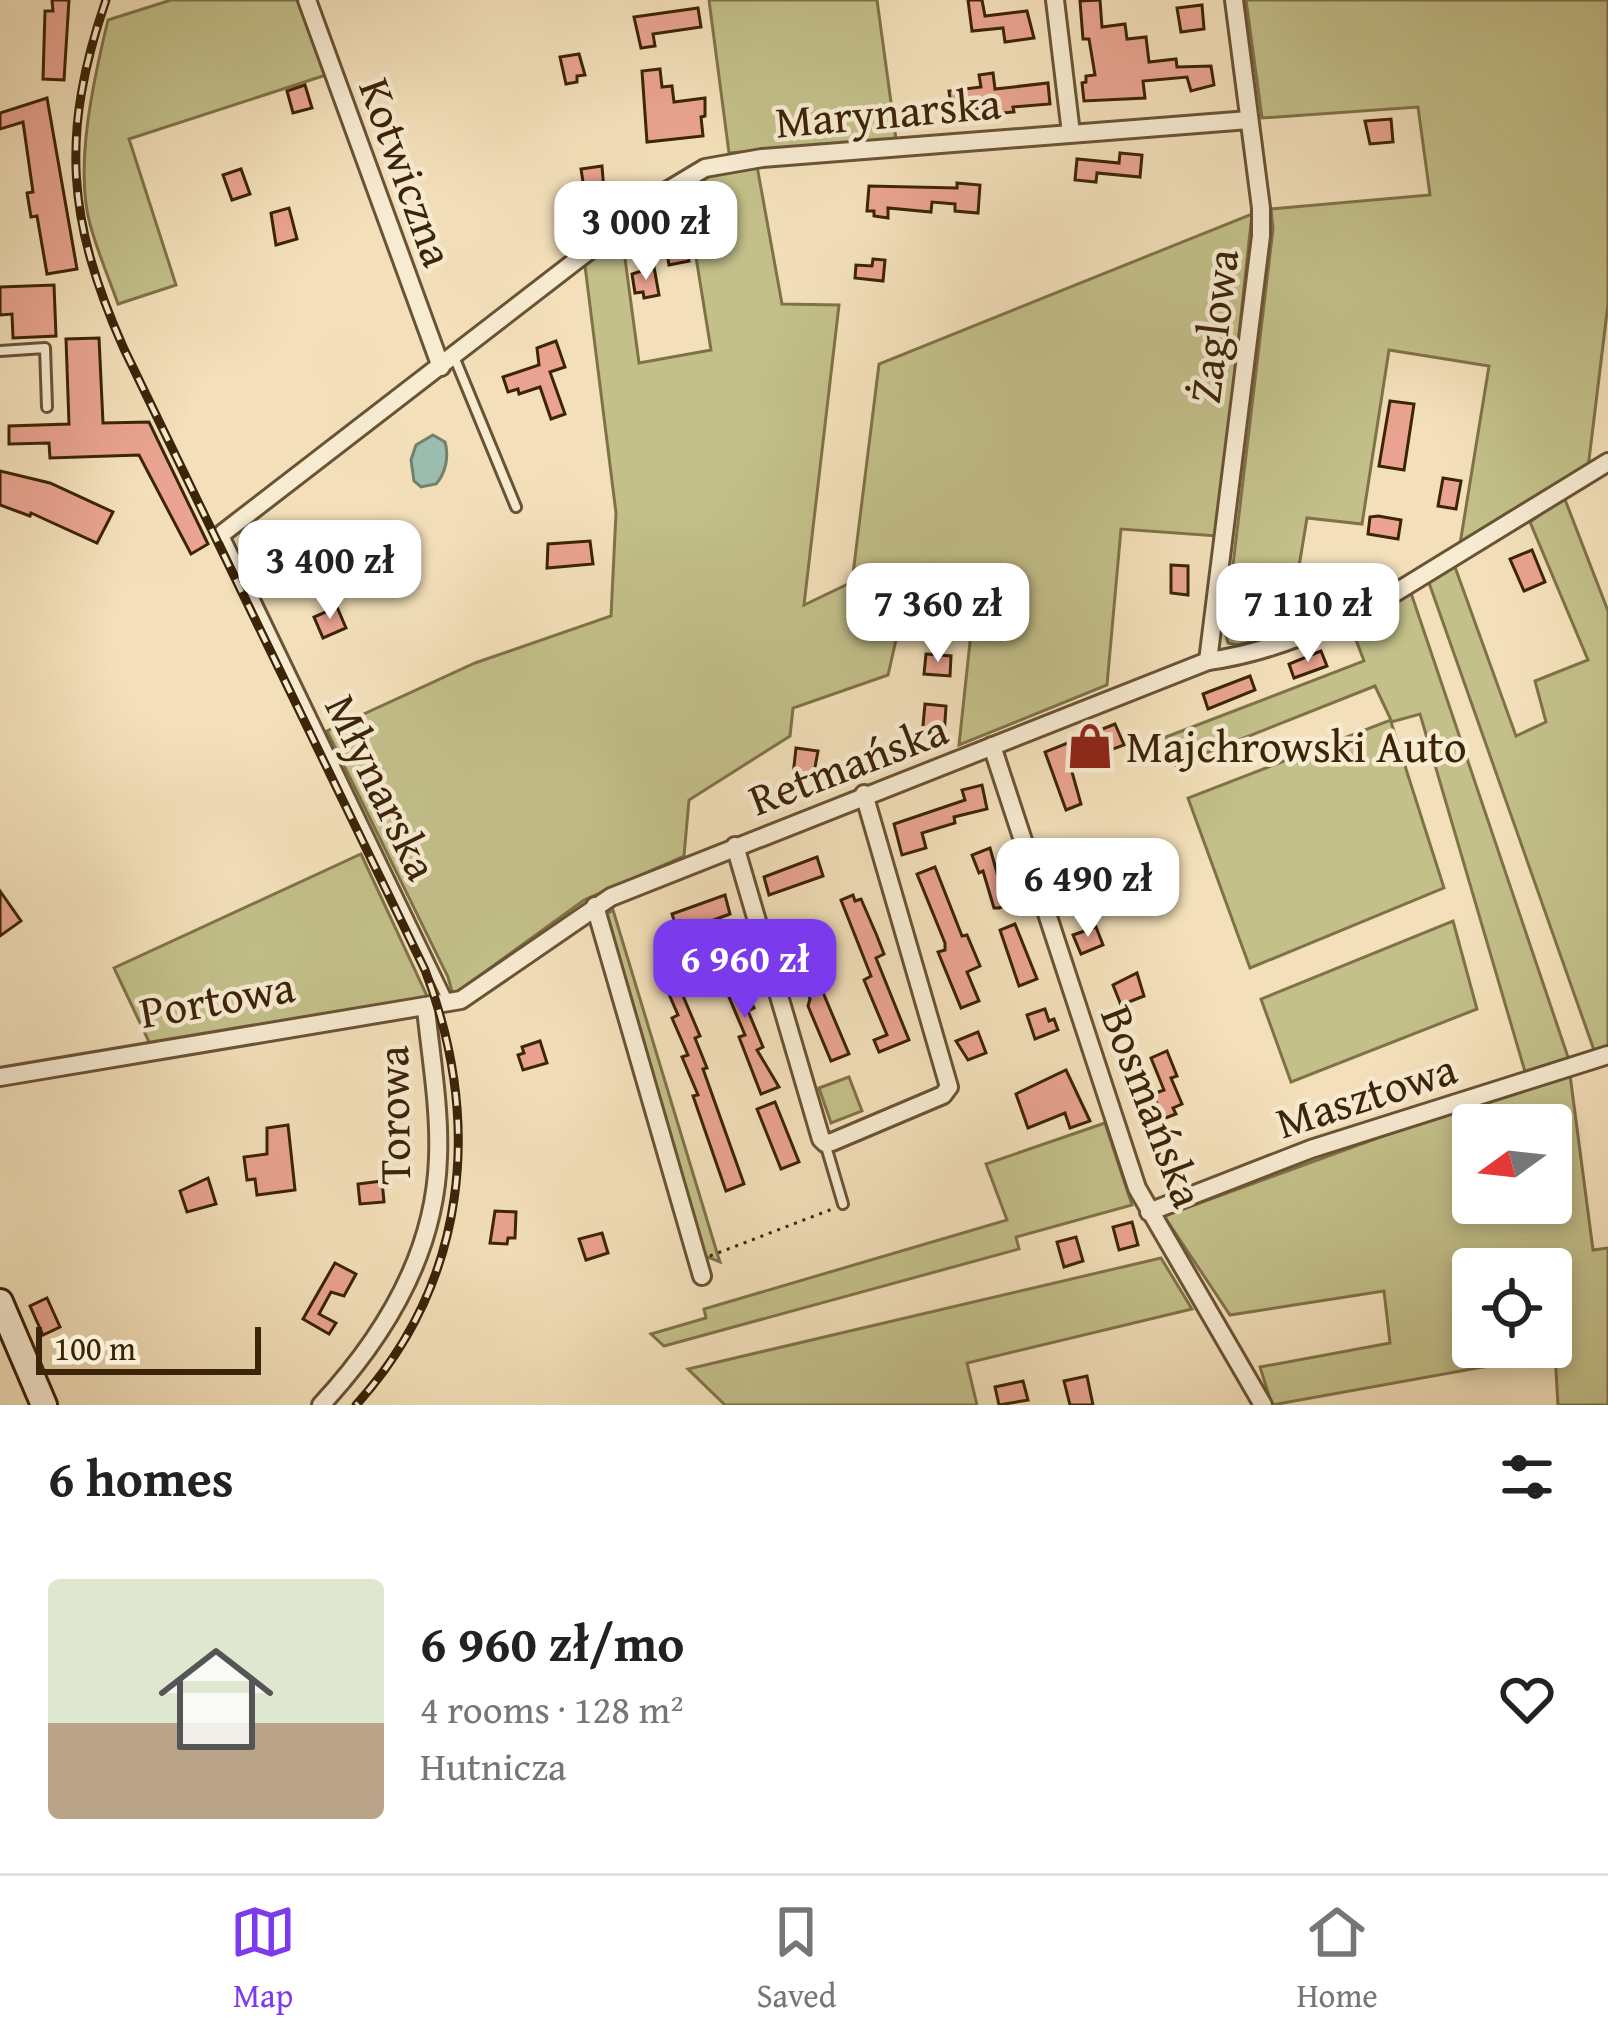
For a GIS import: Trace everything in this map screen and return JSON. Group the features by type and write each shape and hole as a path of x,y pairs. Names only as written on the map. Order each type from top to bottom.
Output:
{"street":[{"name":"Kotwiczna","path":"307,0 448,363"},
{"path":"1054,0 1071,133"},
{"name":"Żaglowa","path":"1208,662 1261,236 1234,0"},
{"name":"Marynarska","path":"223,533 665,192 705,168 762,158 1249,120"},
{"name":"Retmańska","path":"450,1004 471,995 595,906 864,794 1208,662 1278,645 1385,599 1608,462"},
{"name":"Bosmańska","path":"992,746 1127,1165 1149,1212 1263,1405"},
{"path":"735,847 824,1143 943,1094 949,1087 864,794"},
{"path":"595,906 699,1268"},
{"name":"Portowa","path":"0,1077 450,1004"},
{"name":"Torowa","path":"321,1405 355,1368 401,1298 427,1222 438,1164 438,1135 426,1009"},
{"name":"Masztowa","path":"1149,1212 1311,1149 1608,1055"},
{"path":"0,1302 44,1405"}],"lane":[{"path":"0,351 45,348 47,407"},
{"path":"448,363 516,507"},
{"name":"Młynarska","path":"223,533 450,1004"},
{"path":"824,1143 843,1204"}],"path":[{"path":"699,1268 843,1204"}],"shaded area":[{"path":"171,0 300,0 326,75 129,139 176,285 118,304 86,201 85,149 92,95 108,20"},
{"path":"709,0 877,0 896,139 729,153"},
{"path":"1246,0 1608,0 1608,304 1588,468 1460,544 1489,366 1389,350 1362,524 1307,518 1288,633 1237,645 1228,643 1225,632 1273,229 1271,209 1430,195 1418,107 1262,118"},
{"path":"757,166 782,304 839,305 804,605 852,582 879,364 1252,214 1217,536 1121,529 1107,685 959,745 973,614 896,640 888,675 793,708 790,736 689,800 684,856 584,900 453,995 327,731 475,663 611,616 616,513 585,266 622,236 639,363 711,350 685,189 710,176"},
{"path":"433,435 445,442 446,464 436,484 421,487 414,481 411,460 416,445"},
{"path":"1564,497 1608,611 1608,1048 1595,1053 1428,580 1455,567 1516,736 1546,722 1535,681 1588,660 1530,522"},
{"path":"1411,593 1569,1060 1526,1075 1420,714 1391,722 1444,888 1250,968 1188,798 1391,720 1375,686 1176,765 1166,737 1364,661 1350,624"},
{"path":"361,854 428,998 151,1046 114,968"},
{"path":"613,910 720,1262 705,1256 607,914"},
{"path":"1453,921 1477,1009 1291,1082 1261,999"},
{"path":"1570,1075 1593,1250 1608,1248 1608,1405 1558,1405 1556,1368 1572,1368 1572,1248 1452,1248 1452,1368 1477,1368 1272,1405 1260,1367 1390,1343 1384,1291 1230,1315 1164,1216 1452,1113 1452,1224 1572,1224 1572,1104 1481,1104"},
{"path":"849,1077 862,1111 831,1123 819,1088"},
{"path":"1105,1123 1132,1205 1016,1237 1019,1249 664,1346 651,1334 706,1318 704,1309 1007,1220 986,1164"},
{"path":"1161,1258 1192,1309 967,1363 977,1405 725,1405 688,1369"}],"building":[{"path":"52,0 69,0 64,80 43,79 45,11 53,11"},
{"path":"968,0 982,0 985,16 1027,11 1034,38 1005,42 1003,28 972,31"},
{"path":"1100,0 1102,27 1125,24 1127,39 1146,37 1149,62 1176,59 1177,67 1211,66 1214,85 1191,91 1187,77 1143,81 1145,98 1084,101 1082,83 1086,76 1095,75 1089,39 1083,39 1080,1"},
{"path":"1202,5 1204,29 1181,32 1177,8"},
{"path":"698,8 701,27 653,34 655,46 641,48 634,17"},
{"path":"579,54 585,75 566,84 560,57"},
{"path":"660,69 662,87 672,86 674,102 705,98 703,136 647,142 642,71"},
{"path":"993,73 995,89 1048,83 1050,104 1013,107 1014,112 992,114 988,106 952,113 949,91 981,87 979,75"},
{"path":"305,85 312,108 293,113 287,91"},
{"path":"47,98 77,269 47,274 37,216 31,217 27,193 33,192 23,122 0,129 0,113"},
{"path":"1391,119 1393,142 1370,144 1365,121"},
{"path":"1120,153 1142,155 1140,177 1097,173 1096,182 1075,180 1077,159 1119,163"},
{"path":"602,166 604,192 585,195 581,169"},
{"path":"241,169 250,194 232,200 223,175"},
{"path":"957,183 980,185 978,213 932,202 931,212 888,208 888,218 867,211 869,186 957,188"},
{"path":"289,208 297,239 276,245 271,213"},
{"path":"685,237 689,261 669,265 665,240"},
{"path":"873,259 885,260 883,281 855,278 856,265 872,266"},
{"path":"654,267 659,295 644,298 643,292 635,293 632,274"},
{"path":"54,285 56,336 13,338 12,314 0,315 0,287"},
{"path":"99,338 103,423 149,422 208,544 191,554 139,455 50,458 49,443 9,444 9,426 69,424 66,339"},
{"path":"556,341 565,367 550,372 565,414 551,419 540,387 519,394 518,389 508,392 503,377 539,365 537,348"},
{"path":"1390,401 1414,404 1404,470 1379,466"},
{"path":"0,471 50,483 113,512 97,543 31,513 0,505"},
{"path":"1443,478 1461,481 1456,509 1438,506"},
{"path":"1370,517 1401,520 1398,539 1368,534"},
{"path":"590,541 593,564 547,568 548,544"},
{"path":"326,550 331,573 313,580 305,558"},
{"path":"1532,550 1545,582 1524,591 1510,559"},
{"path":"1171,565 1188,566 1188,595 1171,593"},
{"path":"1302,566 1322,568 1320,592 1299,587"},
{"path":"337,607 346,628 323,638 314,617"},
{"path":"1321,651 1327,666 1294,678 1289,664"},
{"path":"926,654 951,656 950,676 924,674"},
{"path":"1250,676 1255,690 1208,709 1203,694"},
{"path":"925,704 946,706 944,737 922,736"},
{"path":"1115,724 1124,745 1070,765 1081,804 1066,810 1045,752"},
{"path":"796,748 818,751 813,778 793,775"},
{"path":"982,785 987,809 954,817 955,823 922,833 926,848 902,855 894,824 965,800 962,790"},
{"path":"990,848 1001,887 1007,885 1011,899 1011,904 999,908 994,908 983,871 979,873 972,855"},
{"path":"1125,852 1133,871 1110,880 1102,860"},
{"path":"817,857 823,876 769,895 764,877"},
{"path":"935,867 962,936 967,935 980,966 967,972 979,1001 961,1008 938,952 945,950 945,943 917,874"},
{"path":"0,891 21,921 0,936"},
{"path":"725,895 730,914 678,933 672,914"},
{"path":"853,895 855,901 861,899 884,954 876,958 909,1040 879,1052 874,1040 887,1035 864,980 871,976 841,900"},
{"path":"1015,924 1037,979 1019,986 1000,930"},
{"path":"1096,927 1103,945 1081,954 1073,935"},
{"path":"731,952 754,1008 748,1011 763,1047 757,1050 779,1087 761,1094 739,1037 745,1035 713,959"},
{"path":"817,964 824,981 819,983 849,1054 831,1061 799,970"},
{"path":"680,971 687,988 681,991 700,1036 695,1038 707,1068 703,1069 744,1184 726,1191 682,1057 688,1055 672,1018 678,1015 662,978"},
{"path":"1137,973 1144,996 1121,1005 1113,985"},
{"path":"1045,1009 1058,1030 1035,1039 1027,1015"},
{"path":"978,1032 986,1053 968,1060 956,1041"},
{"path":"540,1041 547,1063 523,1070 518,1055 524,1053 522,1047"},
{"path":"1167,1051 1182,1104 1173,1108 1176,1114 1163,1119 1153,1094 1164,1090 1151,1058"},
{"path":"1066,1070 1090,1121 1070,1128 1065,1113 1028,1128 1016,1094"},
{"path":"775,1102 799,1162 781,1169 757,1109"},
{"path":"288,1125 295,1190 257,1195 255,1179 247,1180 244,1157 267,1154 267,1128"},
{"path":"208,1178 216,1204 187,1212 180,1191"},
{"path":"382,1181 384,1202 360,1204 358,1184"},
{"path":"495,1211 516,1212 515,1238 508,1238 507,1244 490,1243"},
{"path":"1132,1222 1138,1245 1119,1250 1113,1227"},
{"path":"602,1233 608,1253 586,1260 579,1239"},
{"path":"1076,1237 1083,1261 1064,1267 1057,1242"},
{"path":"335,1263 356,1274 344,1296 331,1292 319,1314 336,1323 329,1334 303,1319"},
{"path":"47,1298 60,1327 43,1335 30,1306"},
{"path":"1087,1376 1093,1405 1070,1405 1064,1381"},
{"path":"1023,1381 1028,1400 999,1405 995,1387"}],"railway":[{"path":"106,0 81,93 76,136 81,218 105,303 425,970 454,1085 458,1142 454,1198 442,1253 422,1306 394,1357 356,1405"}],"place":[{"name":"Majchrowski Auto","path":"1090,746"}]}
